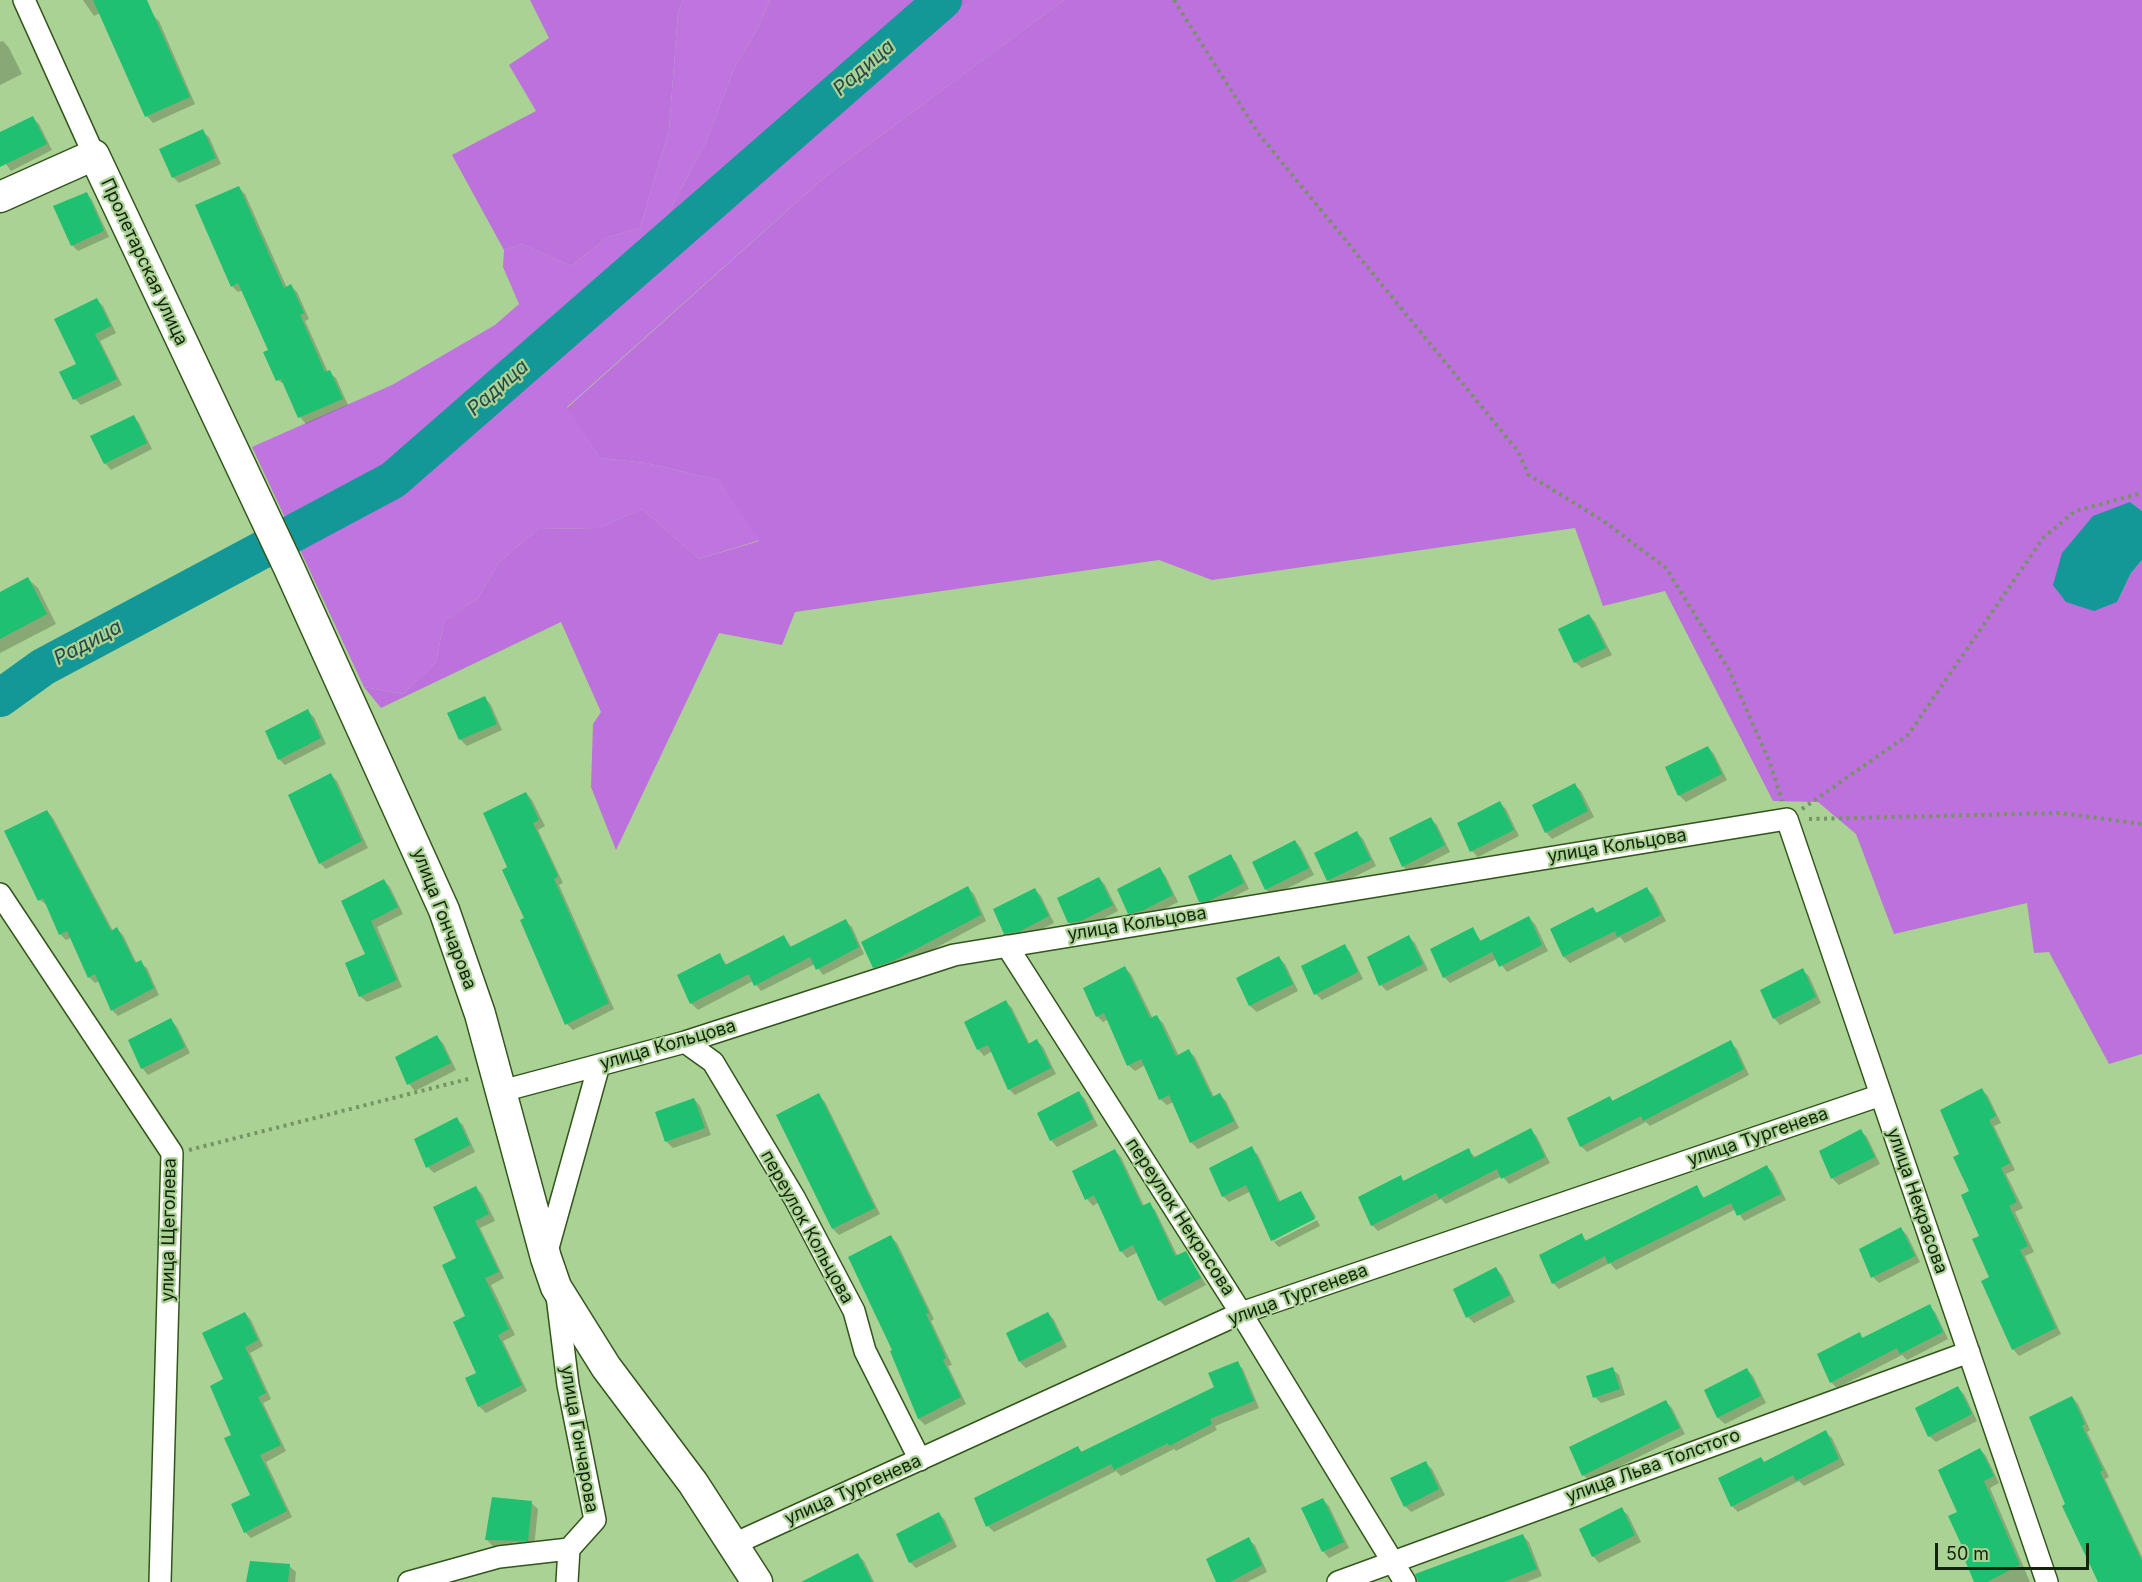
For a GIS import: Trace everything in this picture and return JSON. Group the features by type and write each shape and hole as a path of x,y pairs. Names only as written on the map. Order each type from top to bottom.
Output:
{"street":[{"name":"Пролетарская улица","path":"24,0 94,155 289,568"},
{"path":"0,197 94,155"},
{"name":"улица Гончарова","path":"289,568 444,910 480,1014 546,1258 556,1287 568,1385 595,1520 569,1549"},
{"name":"улица Кольцова","path":"499,1081 599,1065 685,1042 954,955 1787,819"},
{"name":"улица Некрасова","path":"1787,819 2047,1582"},
{"name":"улица Щеголева","path":"0,894 171,1155 160,1582"},
{"name":"переулок Некрасова","path":"1007,946 1241,1313 1405,1582"},
{"name":"переулок Кольцова","path":"685,1042 713,1062 795,1199 854,1311 865,1351 920,1460"},
{"path":"546,1258 599,1065"},
{"name":"улица Тургенева","path":"734,1544 1241,1313 1881,1095"},
{"name":"улица Гончарова","path":"556,1287 606,1367 693,1483 757,1582"},
{"name":"улица Льва Толстого","path":"1338,1582 1392,1560 1969,1352"},
{"path":"409,1582 499,1557 569,1549 567,1582"}],"path":[{"path":"1174,0 1258,133 1517,450 1529,475 1605,522 1666,568 1729,670 1770,763 1787,819"},
{"path":"1787,819 1908,735 2043,538 2074,511 2142,493"},
{"path":"1787,819 2061,813 2142,824"},
{"path":"171,1155 499,1081"}],"shaded area":[{"path":"530,0 683,0 678,13 669,130 640,228 608,237 571,266 522,244 504,250 452,155 536,111 509,65 549,38"},
{"path":"683,0 770,0 758,28 735,67 705,144 667,215 677,224 714,208 972,0 1064,0 826,176 567,407 600,458 646,463 719,480 760,540 699,559 642,509 599,528 538,529 499,562 478,598 444,621 436,662 403,694 364,687 252,447 392,385 495,325 519,304 503,267 504,250 522,244 571,266 608,237 640,228 669,130 678,13"},
{"path":"770,0 972,0 714,208 677,224 667,215 705,144 735,67 758,28"},
{"path":"1064,0 2142,0 2142,511 2130,502 2117,602 2131,573 2142,560 2142,1054 2109,1064 2049,952 2034,953 2027,903 1894,934 1856,834 1818,802 1773,801 1665,591 1603,606 1575,528 1212,580 1159,560 795,612 782,645 719,633 616,850 591,787 593,724 601,712 561,622 381,708 364,687 403,694 436,662 444,621 478,598 499,562 538,529 599,528 642,509 699,559 759,541 719,480 646,463 600,458 567,408 826,176"}],"water":[{"path":"2130,502 2142,511 2142,560 2131,573 2117,602 2094,611 2066,602 2053,585 2062,553 2093,516"}],"building":[{"path":"93,0 147,0 190,97 145,117"},
{"path":"33,116 47,144 0,167 0,132"},
{"path":"203,129 216,158 172,178 159,149"},
{"path":"239,186 284,288 291,284 304,313 300,315 325,372 330,370 343,399 298,418 281,379 276,381 263,352 268,350 238,283 231,287 195,205"},
{"path":"87,192 104,231 71,246 53,206"},
{"path":"97,298 111,326 95,334 117,379 73,400 59,372 76,364 54,319"},
{"path":"134,415 147,443 104,464 90,436"},
{"path":"28,577 47,614 0,639 0,592"},
{"path":"1589,614 1606,648 1574,663 1558,629"},
{"path":"485,696 497,724 459,740 447,713"},
{"path":"308,709 321,738 278,760 265,731"},
{"path":"1708,746 1722,774 1678,796 1665,767"},
{"path":"331,773 362,841 319,864 288,795"},
{"path":"1575,783 1588,811 1545,833 1532,805"},
{"path":"526,792 539,820 533,823 558,876 554,879 609,1003 565,1025 520,920 524,918 502,870 507,867 483,813"},
{"path":"1500,801 1514,830 1470,852 1457,823"},
{"path":"47,810 111,931 117,927 135,963 141,960 154,988 111,1011 95,974 88,978 67,931 59,935 43,898 38,901 4,831"},
{"path":"1431,817 1445,845 1402,867 1389,838"},
{"path":"1357,831 1371,860 1327,881 1314,853"},
{"path":"1295,840 1309,868 1265,890 1252,862"},
{"path":"1231,854 1244,883 1209,901 1199,902 1188,876"},
{"path":"1160,867 1173,895 1142,911 1128,914 1117,889"},
{"path":"1099,877 1113,905 1081,921 1068,923 1057,898"},
{"path":"384,879 398,907 371,921 397,980 359,997 345,963 365,954 341,901"},
{"path":"968,886 981,915 893,961 873,968 861,942"},
{"path":"1647,887 1661,915 1617,937 1615,931 1563,957 1550,929 1593,907 1596,913"},
{"path":"1035,888 1049,916 1019,932 1004,934 993,909"},
{"path":"1529,916 1542,945 1499,967 1492,952 1443,978 1430,949 1473,927 1480,941"},
{"path":"846,919 859,947 816,970 810,957 754,986 749,974 690,1004 677,975 720,953 725,965 784,935 790,947"},
{"path":"1409,935 1423,964 1379,986 1367,957"},
{"path":"1345,944 1358,972 1314,995 1301,966"},
{"path":"1279,956 1293,984 1249,1006 1236,978"},
{"path":"1125,966 1150,1018 1157,1015 1176,1056 1189,1049 1212,1097 1220,1093 1234,1121 1190,1143 1169,1095 1159,1100 1141,1059 1127,1066 1104,1013 1096,1017 1083,988"},
{"path":"1803,968 1816,997 1773,1019 1760,990"},
{"path":"1006,1000 1028,1044 1037,1039 1051,1068 1008,1090 988,1045 977,1050 964,1022"},
{"path":"171,1018 185,1047 141,1069 128,1040"},
{"path":"437,1035 451,1063 407,1085 395,1057"},
{"path":"1731,1040 1744,1069 1643,1121 1641,1116 1580,1147 1567,1118 1610,1096 1612,1101"},
{"path":"1982,1088 1996,1116 1989,1120 2010,1163 2001,1168 2017,1202 2009,1206 2028,1246 2020,1250 2056,1328 2012,1350 1981,1281 1989,1277 1972,1239 1979,1236 1961,1195 1969,1191 1953,1157 1959,1154 1940,1110"},
{"path":"1079,1091 1093,1119 1050,1141 1037,1113"},
{"path":"819,1093 875,1208 832,1229 776,1115"},
{"path":"694,1098 705,1128 665,1142 655,1112"},
{"path":"457,1117 470,1145 426,1168 414,1139"},
{"path":"1531,1128 1545,1157 1501,1179 1497,1169 1439,1199 1436,1193 1371,1226 1358,1197 1401,1175 1403,1181 1469,1148 1473,1158"},
{"path":"1861,1129 1875,1157 1831,1179 1819,1151"},
{"path":"1252,1146 1278,1202 1301,1191 1315,1219 1271,1241 1246,1185 1222,1197 1209,1168"},
{"path":"1115,1149 1142,1206 1150,1202 1175,1256 1186,1251 1201,1278 1158,1301 1133,1245 1120,1252 1094,1195 1085,1200 1072,1171"},
{"path":"1767,1165 1781,1194 1737,1216 1731,1203 1608,1264 1605,1256 1552,1284 1539,1255 1582,1233 1585,1241 1697,1185 1703,1198"},
{"path":"476,1186 489,1214 475,1221 499,1272 485,1278 509,1329 498,1335 522,1385 478,1407 465,1378 476,1373 453,1322 465,1316 442,1265 456,1258 433,1207"},
{"path":"1901,1227 1915,1256 1871,1278 1859,1249"},
{"path":"891,1235 929,1313 926,1314 946,1358 943,1360 961,1397 918,1419 890,1351 892,1350 848,1257"},
{"path":"1496,1267 1510,1295 1466,1318 1453,1289"},
{"path":"1930,1304 1943,1332 1900,1354 1897,1348 1830,1383 1817,1354 1860,1332 1862,1338"},
{"path":"245,1312 258,1340 245,1347 266,1393 258,1397 281,1445 260,1455 287,1511 244,1533 231,1504 250,1495 224,1438 231,1435 210,1386 223,1379 202,1333"},
{"path":"1048,1312 1062,1340 1019,1362 1006,1333"},
{"path":"1238,1361 1254,1401 1210,1419 1212,1424 1169,1446 1168,1443 1114,1470 1111,1464 986,1527 974,1498 1078,1446 1081,1452 1214,1387 1208,1373"},
{"path":"1613,1367 1620,1389 1593,1398 1586,1376"},
{"path":"1747,1368 1761,1396 1717,1418 1704,1390"},
{"path":"1958,1386 1972,1414 1928,1437 1915,1408"},
{"path":"2072,1396 2085,1424 2082,1426 2103,1470 2100,1472 2142,1561 2142,1582 2098,1582 2062,1506 2065,1504 2029,1417"},
{"path":"1666,1400 1680,1428 1582,1476 1569,1447"},
{"path":"1826,1430 1839,1459 1796,1481 1793,1475 1731,1507 1718,1478 1761,1457 1764,1462"},
{"path":"1980,1448 1994,1476 1984,1481 2020,1565 1987,1582 1974,1582 1964,1558 1967,1557 1948,1516 1957,1512 1938,1470"},
{"path":"1426,1461 1439,1489 1404,1507 1390,1478"},
{"path":"492,1497 532,1501 528,1541 485,1540"},
{"path":"1323,1498 1344,1542 1322,1552 1301,1508"},
{"path":"1622,1507 1635,1535 1592,1557 1579,1529"},
{"path":"939,1512 952,1541 909,1563 896,1534"},
{"path":"1523,1534 1537,1569 1504,1582 1418,1582 1415,1574"},
{"path":"1249,1537 1262,1565 1230,1582 1216,1582 1206,1559"},
{"path":"858,1553 872,1582 801,1582"},
{"path":"250,1561 290,1564 288,1582 246,1582"}],"waterway":[{"name":"Радица","path":"0,698 43,667 393,480 943,0"}]}
